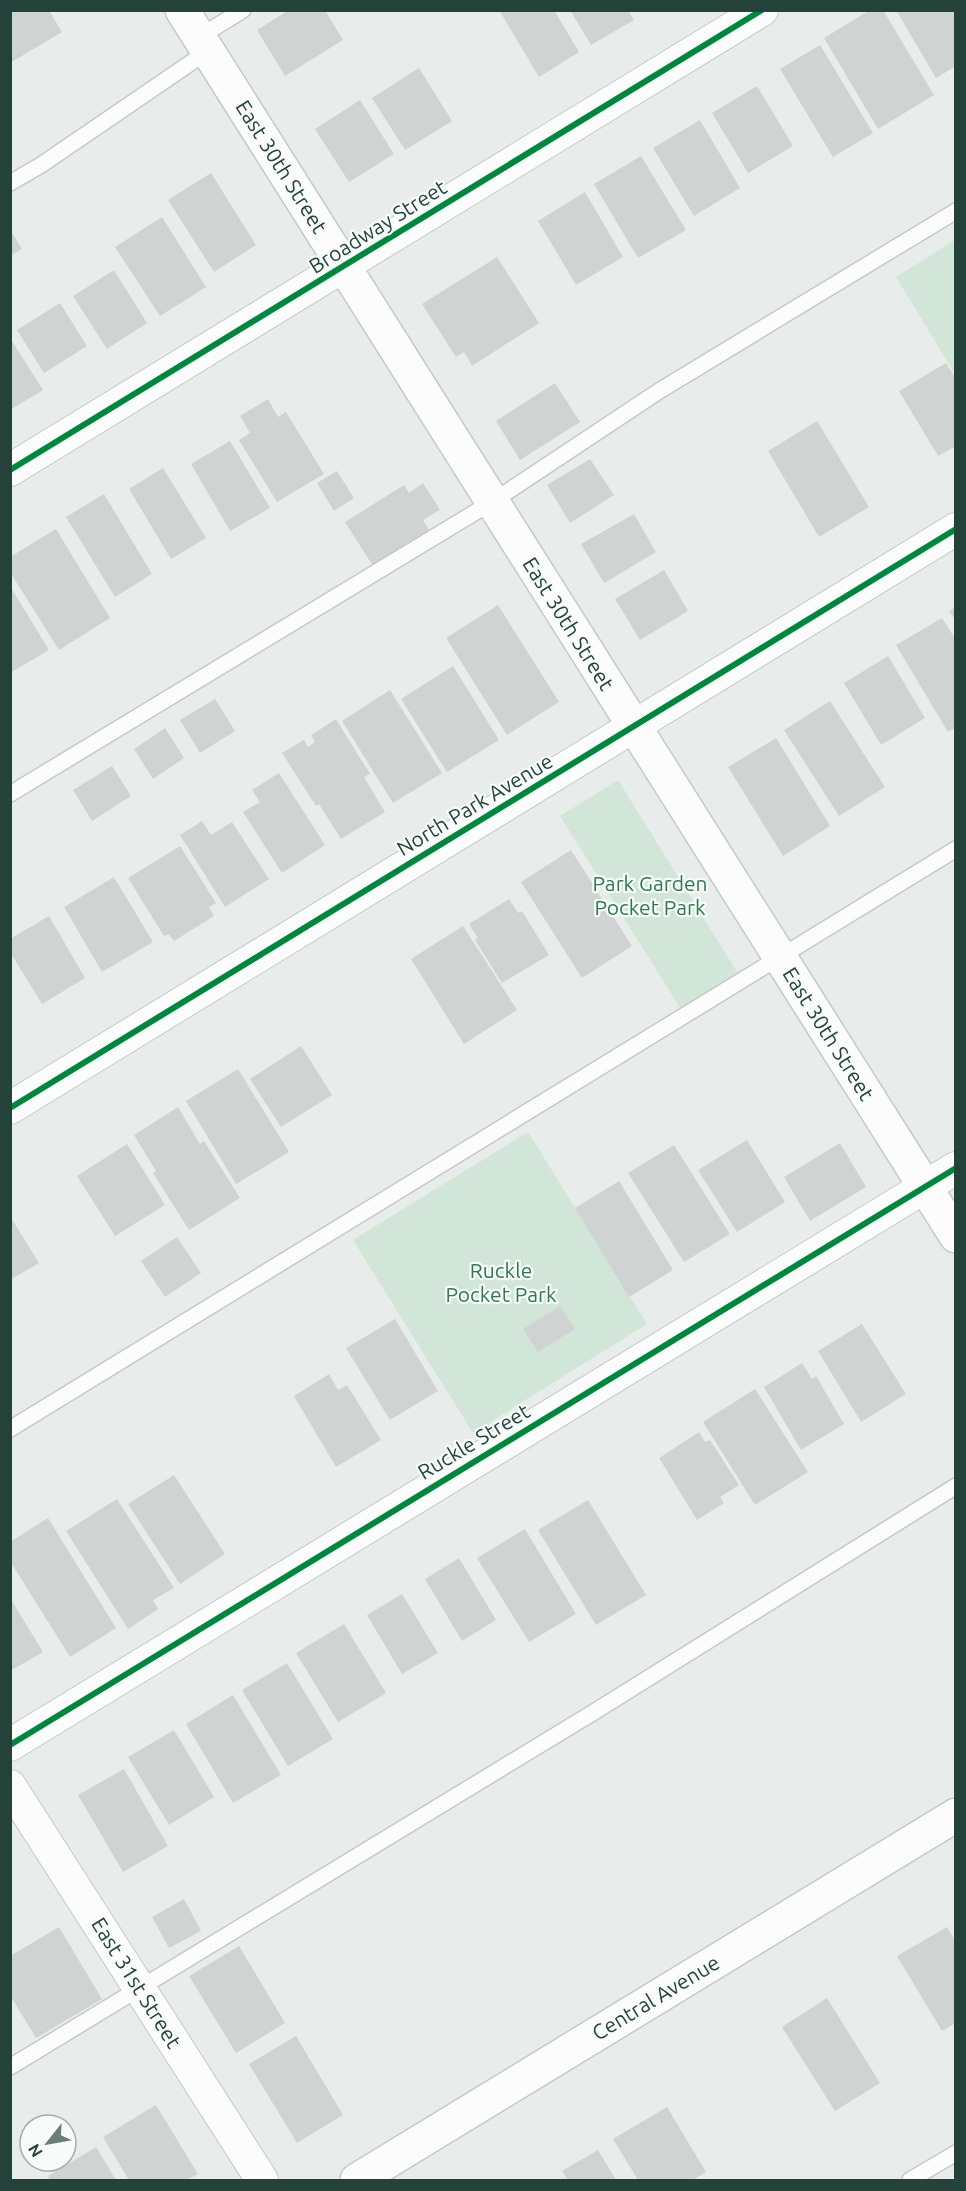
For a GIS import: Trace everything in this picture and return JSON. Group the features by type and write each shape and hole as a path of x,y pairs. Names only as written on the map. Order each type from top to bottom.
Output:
{"main road":[{"name":"East 30th Street","path":"197,33 956,1236"},
{"name":"Central Avenue","path":"357,2181 956,1815"}],"street":[{"name":"Broadway Street","path":"10,470 762,10"},
{"name":"North Park Avenue","path":"10,1108 956,529"},
{"name":"Ruckle Street","path":"10,1745 956,1168"},
{"name":"East 31st Street","path":"10,1786 261,2181"}],"lane":[{"path":"10,183 51,158 197,33 243,10"},
{"path":"10,794 492,502 659,391 956,211"},
{"path":"10,1428 956,849"},
{"path":"10,2067 614,1700 956,1486"},
{"path":"910,2181 956,2152"}],"green space":[{"path":"955,240 955,374 896,277"},
{"name":"Park Garden Pocket Park","path":"618,780 739,975 682,1011 560,816"},
{"name":"Ruckle Pocket Park","path":"528,1132 647,1324 473,1433 353,1240"}],"building":[{"path":"10,10 52,10 50,12 62,32 10,63"},
{"path":"289,10 325,10 343,40 285,76 257,30"},
{"path":"499,10 554,10 579,52 539,77"},
{"path":"570,10 628,10 634,20 591,45"},
{"path":"870,10 883,10 934,95 878,129 824,38"},
{"path":"896,10 956,10 956,66 936,78"},
{"path":"820,45 873,133 833,157 780,69"},
{"path":"419,68 452,121 405,150 372,98"},
{"path":"757,86 793,146 748,173 712,113"},
{"path":"360,100 394,154 349,182 315,129"},
{"path":"700,120 740,188 694,216 653,148"},
{"path":"641,156 686,230 638,258 594,184"},
{"path":"211,173 256,245 214,272 168,200"},
{"path":"585,192 623,257 576,285 538,221"},
{"path":"162,217 206,287 160,316 115,247"},
{"path":"10,229 22,249 10,256"},
{"path":"497,257 539,323 472,366 464,352 456,357 422,304"},
{"path":"114,270 147,323 107,349 73,296"},
{"path":"60,303 87,346 44,373 17,330"},
{"path":"10,338 43,390 10,410"},
{"path":"946,363 956,379 956,446 938,456 899,391"},
{"path":"555,383 580,422 520,460 496,421"},
{"path":"268,399 278,417 286,412 324,474 277,502 239,440 250,433 240,416"},
{"path":"817,421 869,507 819,537 768,451"},
{"path":"230,441 270,508 230,531 191,464"},
{"path":"590,459 614,495 570,523 547,485"},
{"path":"163,468 206,538 171,559 129,489"},
{"path":"337,471 354,498 334,511 317,483"},
{"path":"423,483 440,510 423,520 429,530 373,566 345,522 404,485 409,493"},
{"path":"104,494 152,574 115,597 66,517"},
{"path":"634,514 656,552 604,583 581,544"},
{"path":"56,529 110,618 59,650 10,572 10,557"},
{"path":"664,570 688,611 640,640 615,599"},
{"path":"10,586 49,650 10,673"},
{"path":"498,605 559,702 507,735 446,638"},
{"path":"956,607 956,621 949,611"},
{"path":"942,618 956,640 956,728 948,732 896,645"},
{"path":"888,656 925,718 881,745 844,683"},
{"path":"453,666 499,740 447,772 401,699"},
{"path":"390,690 442,773 393,803 342,721"},
{"path":"215,699 235,731 200,753 180,720"},
{"path":"830,701 885,787 839,816 784,730"},
{"path":"336,719 370,774 364,777 385,812 341,839 319,804 316,806 282,753 304,740 308,747 315,742 311,735"},
{"path":"165,728 184,758 153,779 134,749"},
{"path":"776,738 830,826 783,856 728,767"},
{"path":"112,766 131,796 92,821 73,790"},
{"path":"279,773 325,845 282,873 243,812 260,802 252,790"},
{"path":"202,821 211,835 232,822 269,879 225,907 180,835"},
{"path":"180,846 216,903 209,907 214,916 174,941 169,934 164,936 128,878"},
{"path":"571,850 632,946 582,978 521,882"},
{"path":"114,877 153,942 102,972 64,907"},
{"path":"509,899 518,913 522,911 549,955 502,983 475,940 478,938 469,924"},
{"path":"49,916 85,978 42,1004 10,952 10,939"},
{"path":"463,926 517,1010 464,1044 411,959"},
{"path":"301,1046 332,1095 281,1127 250,1079"},
{"path":"238,1069 289,1152 236,1184 186,1101"},
{"path":"178,1107 200,1144 204,1141 240,1198 189,1230 153,1173 156,1171 134,1135"},
{"path":"747,1140 785,1202 737,1232 698,1170"},
{"path":"840,1143 866,1187 810,1221 784,1177"},
{"path":"127,1144 165,1205 115,1236 77,1176"},
{"path":"674,1145 730,1234 684,1262 628,1173"},
{"path":"619,1181 673,1270 629,1297 575,1208"},
{"path":"10,1216 39,1263 10,1280"},
{"path":"177,1237 201,1273 165,1297 141,1261"},
{"path":"560,1306 575,1329 538,1352 523,1329"},
{"path":"395,1319 438,1391 390,1420 346,1348"},
{"path":"862,1324 906,1394 861,1422 818,1351"},
{"path":"802,1363 812,1379 816,1376 844,1424 801,1450 764,1387"},
{"path":"329,1374 338,1390 347,1385 381,1440 336,1467 294,1396"},
{"path":"755,1389 808,1472 755,1505 703,1422"},
{"path":"699,1432 705,1442 710,1440 739,1485 720,1497 724,1503 697,1520 659,1458"},
{"path":"174,1475 225,1554 180,1584 128,1504"},
{"path":"117,1499 174,1588 153,1600 158,1609 128,1629 66,1531"},
{"path":"588,1500 646,1595 596,1625 538,1530"},
{"path":"48,1518 116,1628 70,1657 10,1561 10,1542"},
{"path":"525,1529 576,1614 529,1642 477,1558"},
{"path":"459,1558 496,1620 462,1641 425,1579"},
{"path":"402,1594 438,1653 402,1674 367,1615"},
{"path":"10,1598 43,1652 10,1671"},
{"path":"344,1624 386,1693 338,1722 296,1653"},
{"path":"287,1663 333,1739 288,1766 242,1690"},
{"path":"233,1695 281,1775 233,1803 186,1724"},
{"path":"174,1730 214,1797 169,1825 128,1757"},
{"path":"124,1769 168,1846 123,1872 78,1795"},
{"path":"184,1899 201,1931 169,1948 152,1917"},
{"path":"59,1927 102,1999 36,2038 10,1995 10,1956"},
{"path":"947,1927 956,1942 956,2023 942,2031 897,1956"},
{"path":"239,1946 285,2023 236,2053 189,1976"},
{"path":"827,1998 880,2083 835,2111 782,2027"},
{"path":"296,2036 343,2115 297,2143 249,2064"},
{"path":"156,2105 198,2174 187,2180 129,2180 103,2137"},
{"path":"667,2107 706,2172 693,2180 638,2180 613,2139"},
{"path":"96,2147 116,2180 50,2180 48,2176 53,2173 78,2173 78,2158"},
{"path":"598,2150 616,2180 568,2180 562,2171"}],"cycle path":[{"path":"10,470 762,10"},
{"path":"10,1108 956,529"},
{"path":"10,1745 956,1168"}]}
